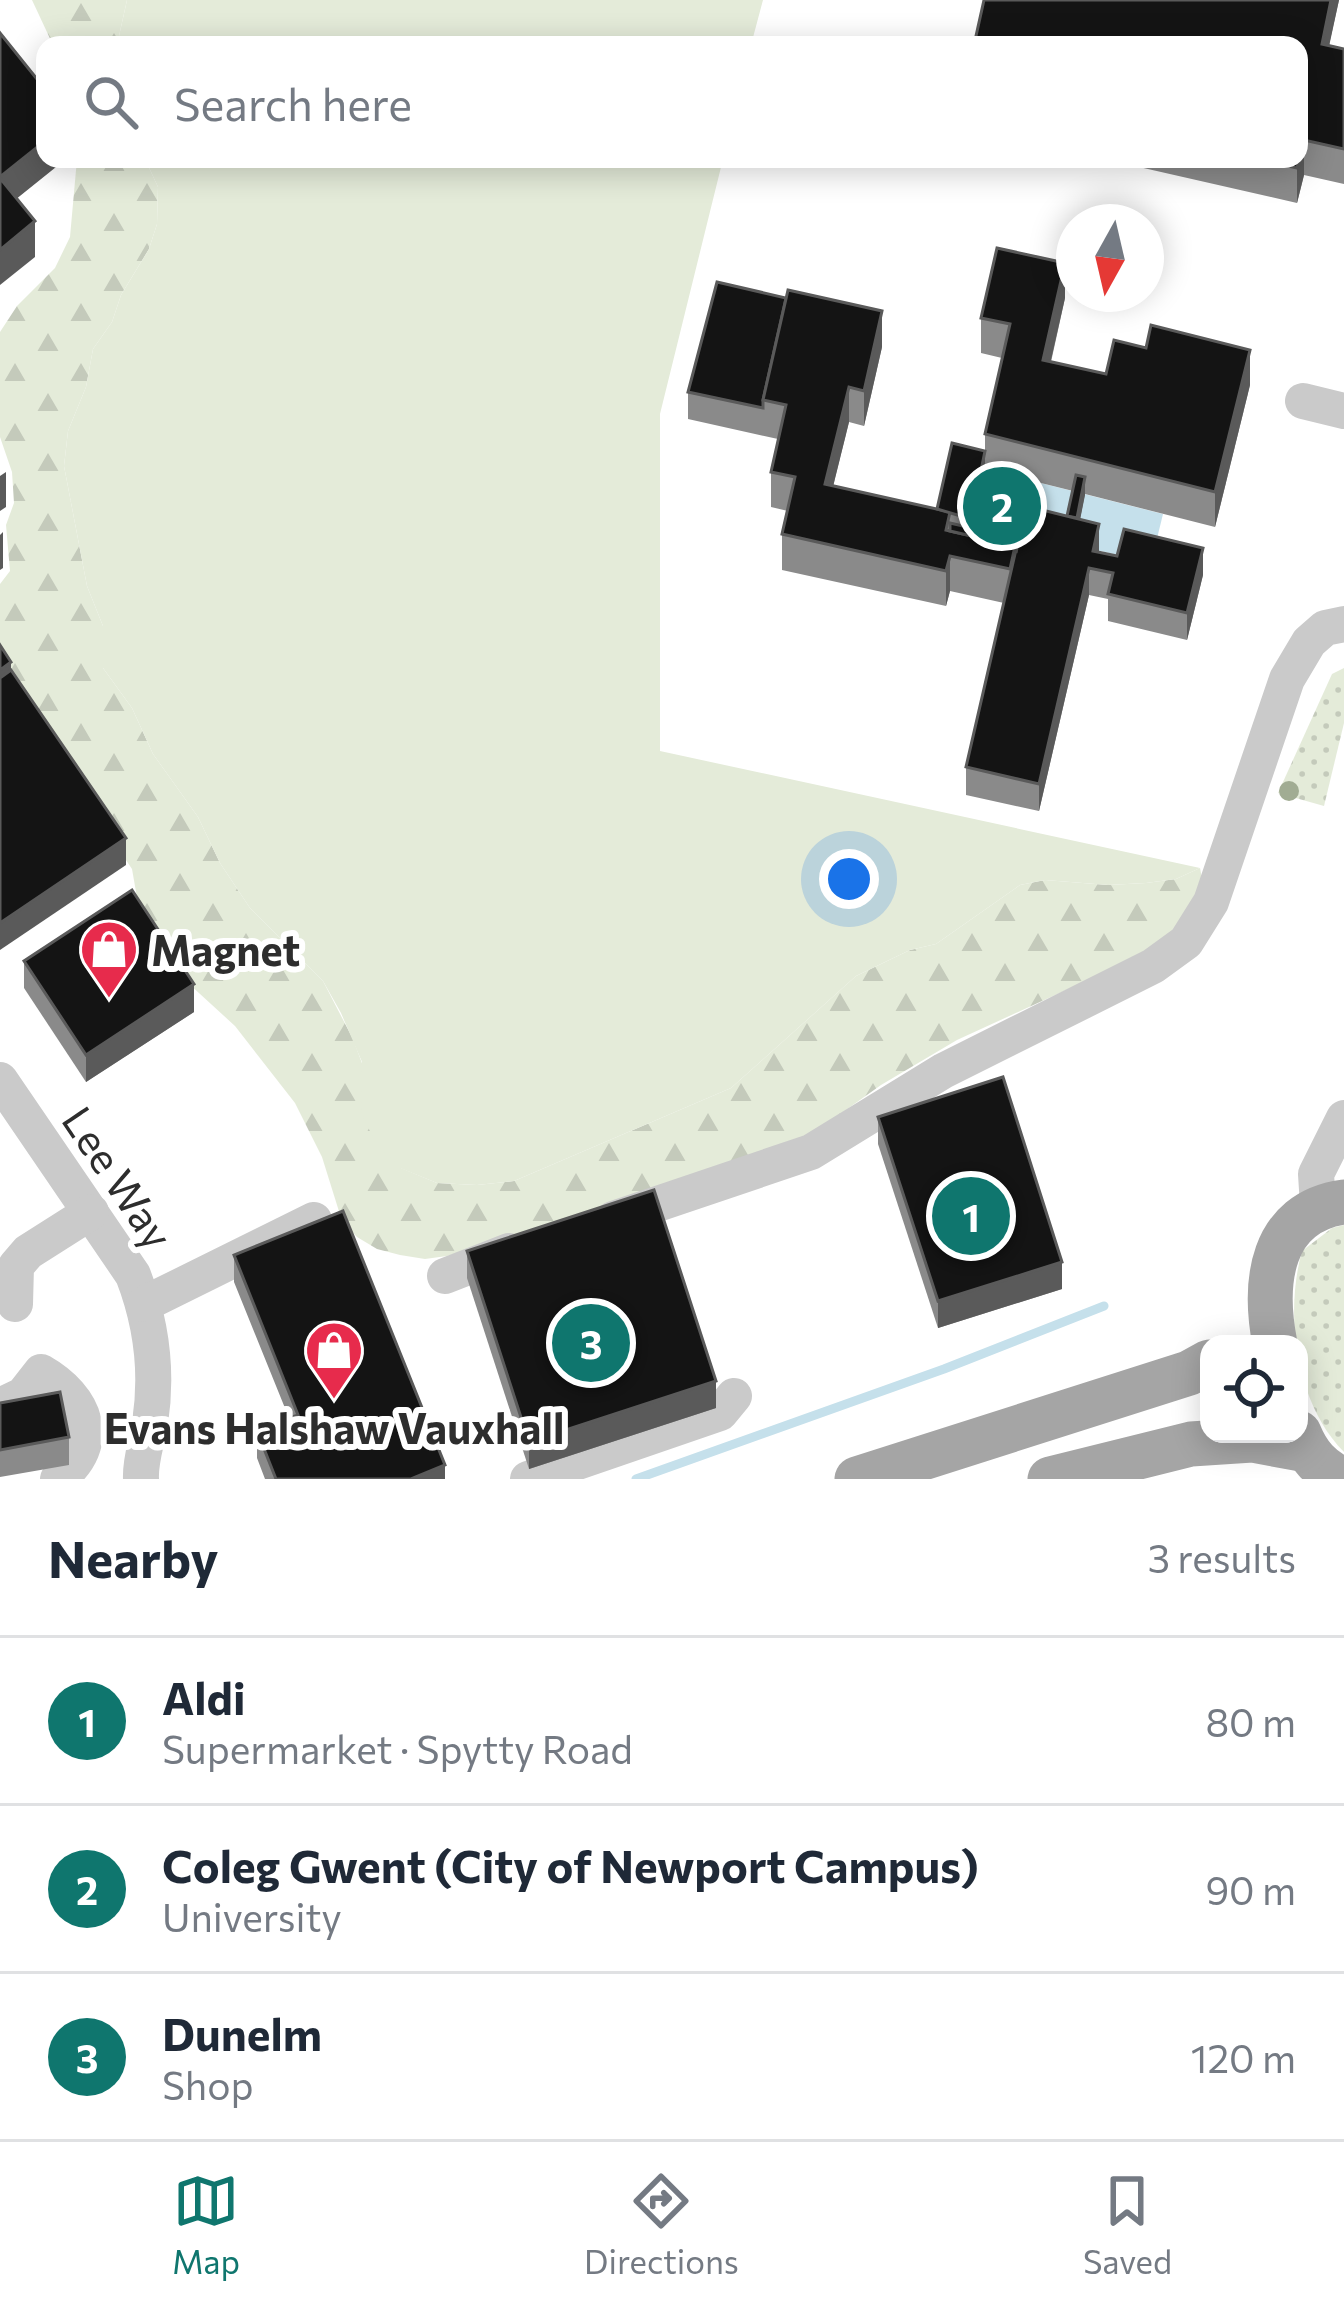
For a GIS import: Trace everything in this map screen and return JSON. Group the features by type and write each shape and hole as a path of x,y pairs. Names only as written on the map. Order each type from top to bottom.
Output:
{"main road":[{"path":"1261,1335 1275,1259 1289,1231 1331,1204"},
{"path":"857,1479 1200,1366"},
{"path":"1050,1479 1206,1443"},
{"path":"1304,1443 1325,1472 1342,1479"}],"street":[{"path":"1303,401 1344,411"},
{"path":"588,1226 811,1152 943,1071 1153,966 1186,942 1211,902 1287,679 1309,642 1325,628 1344,624"},
{"name":"Lee Way","path":"0,1080 133,1275 144,1304 151,1327 153,1390 138,1477"},
{"path":"1331,1204 1316,1174 1344,1118"},
{"path":"15,1304 16,1266 28,1252 91,1212"},
{"path":"144,1304 314,1220"},
{"path":"445,1276 548,1239"},
{"path":"0,1406 23,1395 41,1372 70,1391 82,1410 85,1428 74,1465 58,1479"},
{"path":"528,1479 720,1414 734,1396"}],"green space":[{"path":"32,0 127,0 119,36 49,36"},
{"path":"127,0 763,0 753,36 119,36"},
{"path":"76,168 149,168 158,187 157,224 112,322 93,349 86,387 68,431 64,466 87,586 103,626 103,668 132,708 153,754 198,817 220,863 250,908 323,981 353,1039 401,1168 437,1183 514,1181 731,1088 856,976 910,950 936,944 1020,885 1045,880 1146,883 1176,879 1200,868 1203,884 1164,945 957,1040 881,1085 808,1137 550,1228 447,1256 425,1259 377,1249 342,1221 322,1157 295,1103 235,1026 188,983 167,938 139,909 132,869 15,694 0,662 0,584 10,571 6,525 14,503 12,472 0,437 0,332 17,306 55,268 70,237"},
{"path":"149,168 721,168 660,414 660,751 1200,868 1176,879 1146,883 1045,880 1020,885 936,944 910,950 856,976 731,1088 514,1181 437,1183 400,1168 375,1142 361,1112 362,1062 323,981 250,908 220,863 198,817 153,754 132,708 103,668 103,626 87,586 64,466 68,431 86,387 93,349 149,249 157,224 158,187"},
{"path":"1344,668 1344,723 1324,806 1278,793 1332,674"},
{"path":"1344,1225 1344,1452 1315,1409 1308,1392 1308,1335 1296,1335 1295,1330 1302,1251 1332,1228"}],"water":[{"path":"985,469 1163,514 1151,563 975,521"}],"building":[{"path":"984,0 1331,0 1322,44 1344,49 1344,149 1308,141 1308,36 976,36"},
{"path":"0,33 36,78 36,148 0,177"},
{"path":"0,178 35,221 0,250"},
{"path":"997,248 1056,261 1056,303 1043,360 1106,374 1114,340 1146,348 1151,325 1250,350 1215,492 985,434 1010,324 981,318"},
{"path":"717,282 786,298 763,408 688,392"},
{"path":"788,290 882,311 864,391 849,387 825,484 950,512 946,530 1015,546 1010,569 950,556 946,571 782,534 795,477 771,472 786,405 763,400"},
{"path":"952,443 985,451 971,519 937,509"},
{"path":"1076,475 1085,477 1077,518 1067,516"},
{"path":"1026,506 1099,524 1093,551 1117,556 1124,529 1203,548 1187,613 1108,594 1113,573 1089,568 1039,784 966,767"},
{"path":"950,523 1019,539 1016,553 1015,546 950,531"},
{"path":"0,645 11,662 0,670"},
{"path":"11,670 126,838 0,923 0,678"},
{"path":"132,890 194,984 86,1055 24,961"},
{"path":"1003,1077 1062,1262 938,1301 878,1117"},
{"path":"654,1190 716,1381 529,1442 467,1251"},
{"path":"343,1211 445,1465 411,1479 276,1479 257,1431 298,1415 234,1255"},
{"path":"60,1392 69,1437 0,1450 0,1403"}],"waterway":[{"path":"636,1479 944,1369 1104,1306"}],"place":[{"name":"Coleg Gwent (City of Newport Campus)","path":"1002,506"},
{"name":"Magnet","path":"109,1000"},
{"name":"Aldi","path":"971,1216"},
{"name":"Dunelm","path":"591,1343"},
{"name":"Evans Halshaw Vauxhall","path":"334,1401"}]}
